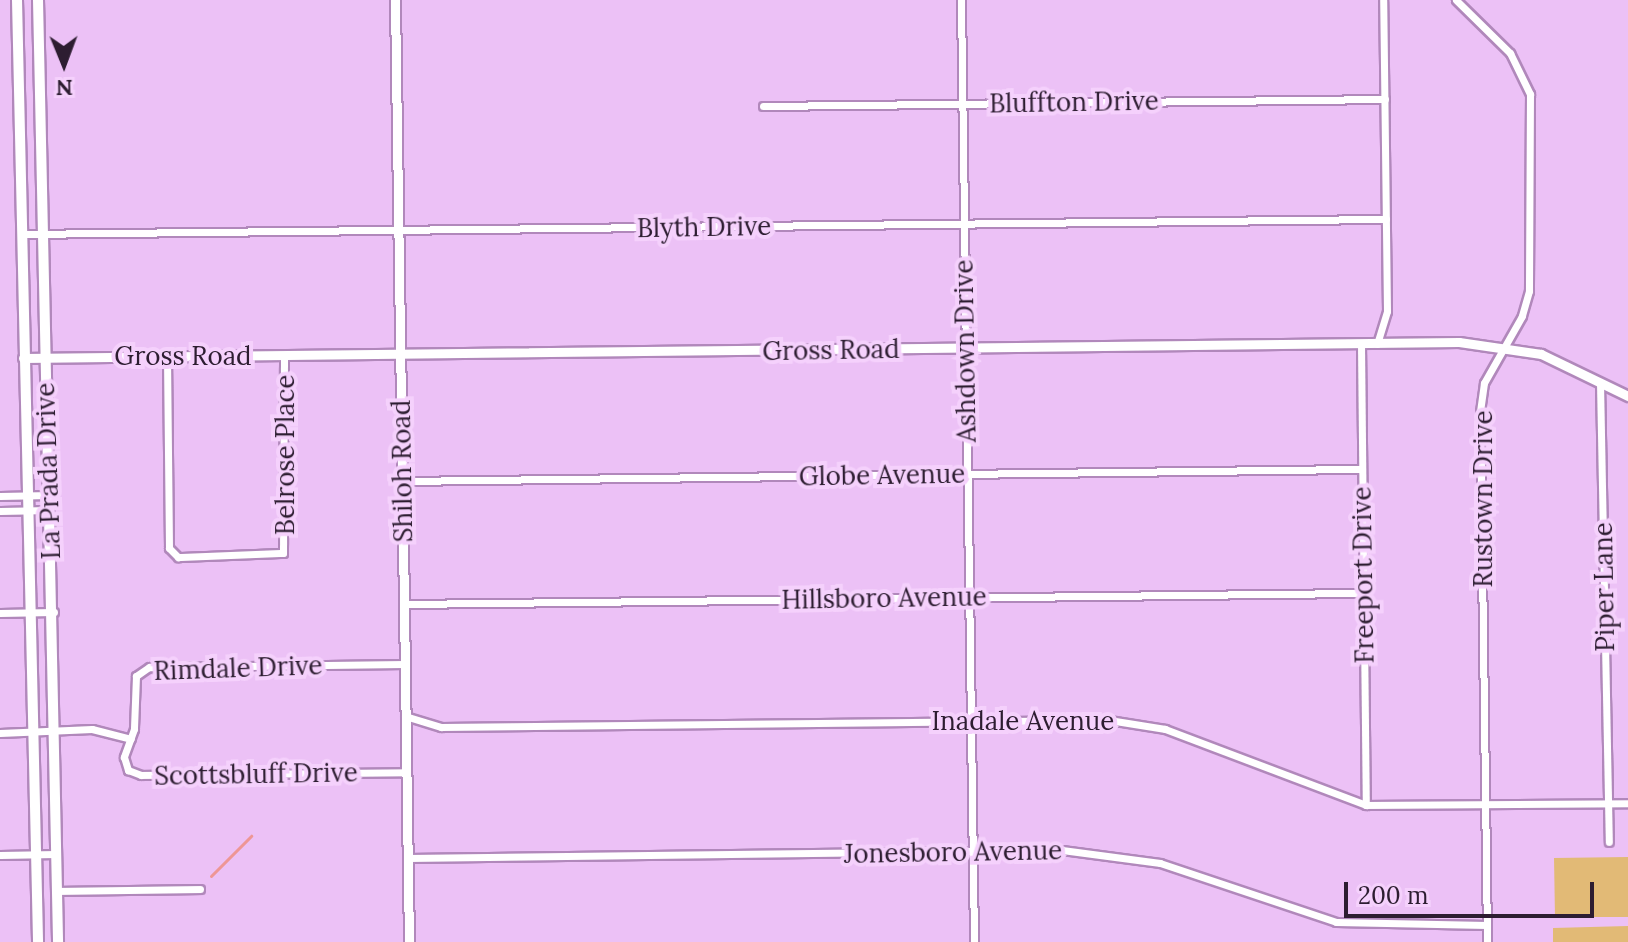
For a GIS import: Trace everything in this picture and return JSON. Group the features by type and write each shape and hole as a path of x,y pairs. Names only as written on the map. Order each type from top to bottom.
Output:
{"main road":[{"name":"La Prada Drive","path":"17,0 38,942"},
{"name":"La Prada Drive","path":"38,0 44,357 54,612 58,942"},
{"path":"18,48 39,48"}],"street":[{"name":"Shiloh Road","path":"395,0 409,942"},
{"name":"Ashdown Drive","path":"961,0 974,942"},
{"path":"1377,344 1387,311 1383,0"},
{"name":"Rustown Drive","path":"1456,0 1510,53 1530,94 1529,291 1522,316 1484,383 1480,412 1487,942"},
{"name":"Bluffton Drive","path":"763,106 1385,99"},
{"name":"Blyth Drive","path":"21,234 1386,219"},
{"name":"Gross Road","path":"23,358 1377,344 1504,346 1562,362 1628,396"},
{"name":"Freeport Drive","path":"1361,345 1366,805"},
{"name":"Belrose Place","path":"167,357 172,554 283,553 284,356"},
{"name":"Piper Lane","path":"1600,380 1609,842"},
{"name":"Globe Avenue","path":"402,481 1361,469"},
{"path":"0,496 50,495"},
{"path":"0,511 51,510"},
{"name":"Hillsboro Avenue","path":"404,604 1363,593"},
{"path":"0,613 54,612"},
{"name":"Rimdale Drive","path":"131,739 136,676 149,667 405,664"},
{"name":"Inadale Avenue","path":"405,716 441,727 971,720 1139,722 1366,805 1628,803"},
{"name":"Scottsbluff Drive","path":"0,733 105,730 131,739 125,764 141,775 406,772"},
{"name":"Jonesboro Avenue","path":"408,858 1062,850 1160,863 1336,922 1487,925"},
{"path":"0,855 56,854"},
{"path":"57,891 200,889"}],"shaded area":[{"path":"1628,857 1628,917 1555,917 1554,858"},
{"path":"1628,926 1628,942 1553,942 1553,928"}],"waterway":[{"path":"211,876 251,836"}]}
